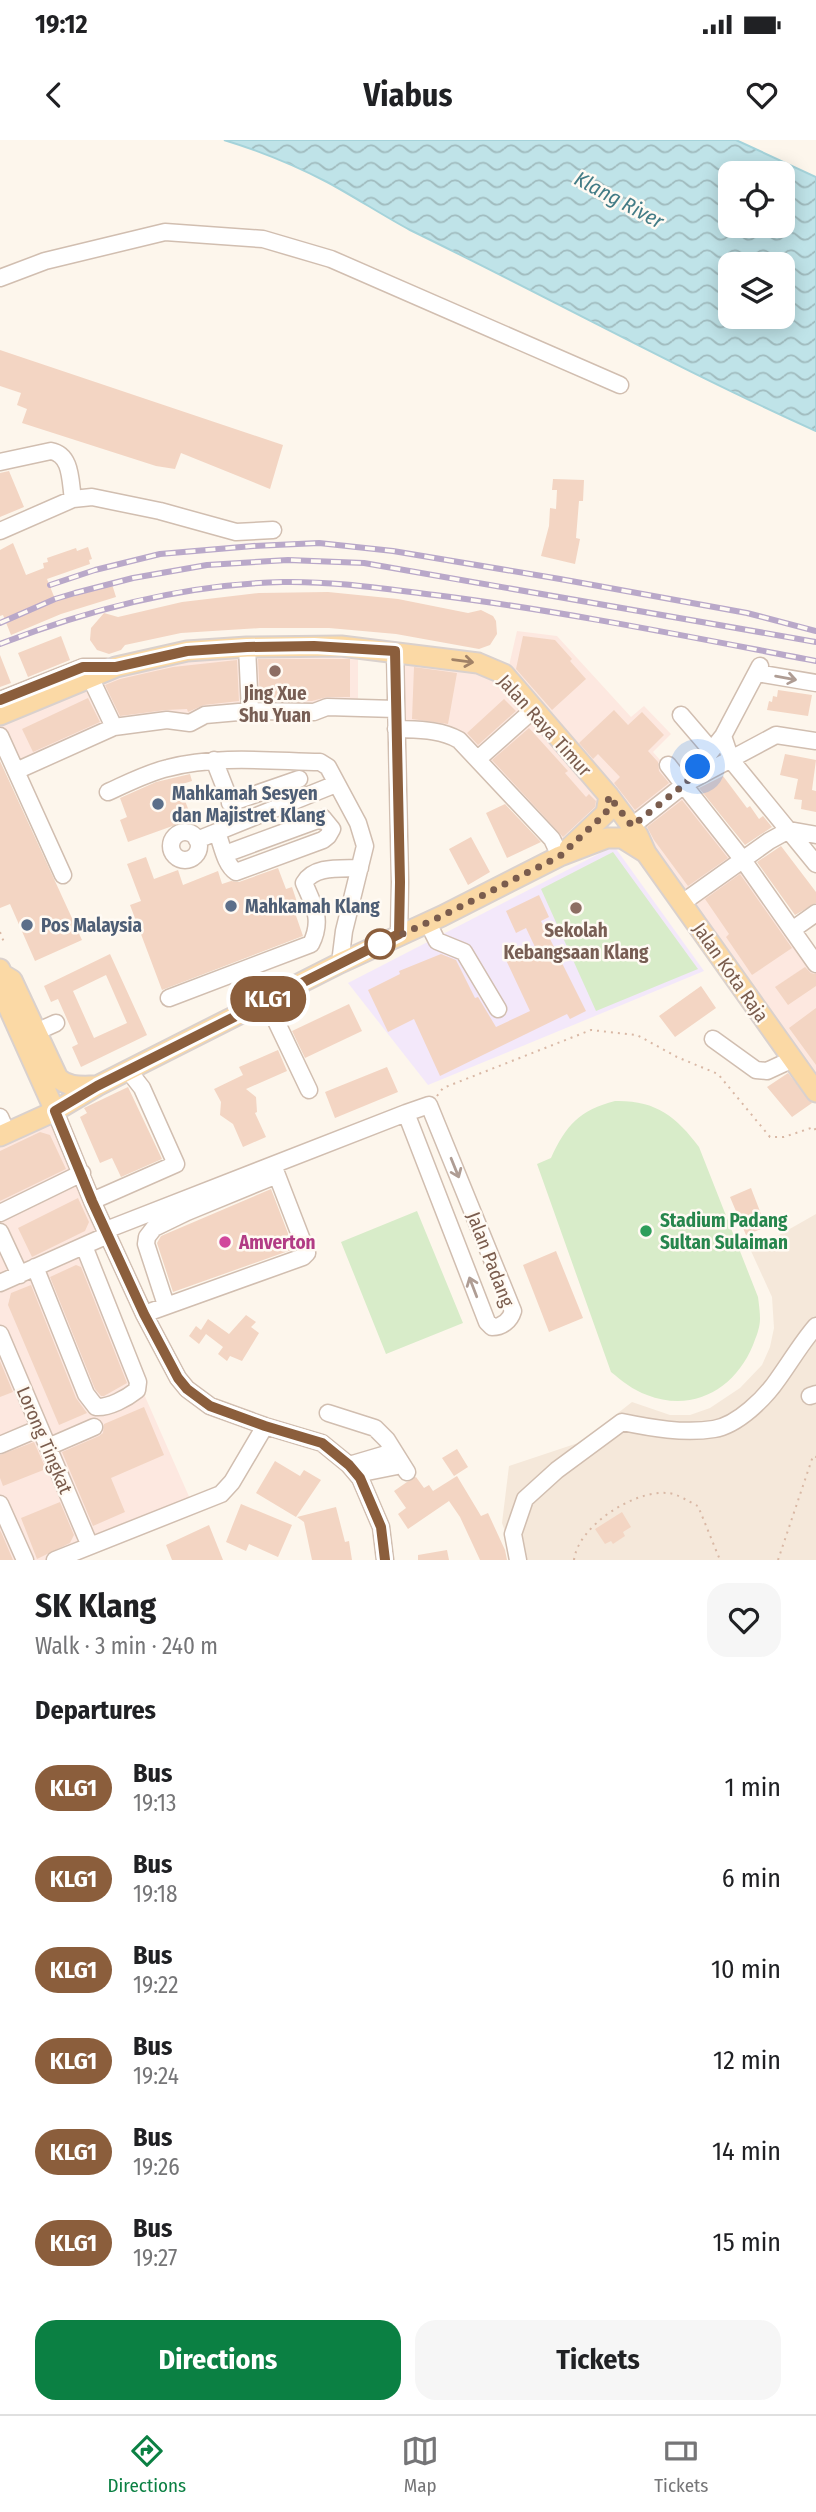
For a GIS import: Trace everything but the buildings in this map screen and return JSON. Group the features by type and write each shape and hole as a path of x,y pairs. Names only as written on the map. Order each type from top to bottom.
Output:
{"main road":[{"name":"Jalan Raya Timur","path":"0,715 116,667 187,651 341,646 478,663 504,674 609,796 632,826 646,853"},
{"path":"560,856 606,813 609,796"},
{"path":"2,1129 55,1111 97,1086 266,1000 399,934 428,923 560,856 607,838 622,838 646,853"},
{"name":"Jalan Kota Raja","path":"646,853 816,1092"},
{"path":"1,971 3,1003 55,1111"},
{"path":"1,971 12,980 58,1078 74,1086 97,1086"}],"street":[{"path":"0,278 45,261 165,232 263,239 331,259 620,385"},
{"path":"0,462 38,453 57,452 66,461 73,499"},
{"path":"0,531 73,499 92,497 205,522 236,532 273,530"},
{"path":"247,647 250,711"},
{"path":"395,651 399,934"},
{"path":"0,700 83,667 116,667"},
{"path":"685,784 723,736 758,669 816,683"},
{"path":"90,677 114,727"},
{"path":"16,771 114,727 167,720 190,723 205,715 250,711 314,712 327,707 396,709"},
{"path":"478,759 533,710"},
{"path":"681,715 711,750"},
{"path":"396,729 449,734 459,740 552,839 560,856"},
{"path":"723,736 731,760 816,864"},
{"path":"632,826 685,784 776,736 816,741"},
{"path":"0,737 63,875"},
{"path":"214,760 238,824"},
{"path":"108,792 144,775 170,767 214,760 320,762 328,767 358,823 365,846 344,931 340,963"},
{"path":"668,765 743,860 816,964"},
{"path":"230,803 299,779"},
{"path":"197,840 336,784"},
{"path":"217,832 225,854 231,869 236,872 323,840 332,829 323,818 225,854"},
{"path":"682,903 769,841 789,830 816,835"},
{"path":"169,998 311,944 318,923 304,883 308,876 323,870 360,868"},
{"path":"792,930 816,913"},
{"path":"428,923 437,941 464,952 498,1009"},
{"path":"266,1000 309,1090"},
{"path":"36,1032 56,1023"},
{"path":"713,1039 755,1070 767,1071 793,1059"},
{"path":"92,1201 176,1164 142,1088 128,1070"},
{"path":"166,1305 146,1244 151,1231 275,1170 429,1105"},
{"name":"Jalan Padang","path":"406,1113 487,1322 495,1327 502,1325 513,1311 429,1105"},
{"path":"55,1111 92,1201 144,1314 178,1378 187,1389 210,1406 322,1443 353,1469 381,1527 385,1560"},
{"path":"0,1283 84,1246 107,1232 275,1170"},
{"path":"144,1314 303,1257 307,1253 275,1170"},
{"path":"0,1213 82,1173"},
{"path":"0,1232 20,1275"},
{"path":"35,1267 90,1401 96,1407 103,1407 137,1390 138,1382 84,1246"},
{"path":"518,1560 513,1534 525,1499 557,1470 622,1422 660,1429 714,1429 731,1423 762,1398 778,1380 816,1325"},
{"name":"Lorong Tingkat","path":"0,1334 90,1546"},
{"path":"328,1413 375,1428 387,1440 400,1463 353,1469"},
{"path":"55,1560 221,1493 232,1482 265,1426"},
{"path":"48,1447 94,1427"},
{"path":"0,1445 40,1428"},
{"path":"0,1504 25,1560"}],"path":[{"path":"0,932 5,945"},
{"path":"429,1105 443,1088 590,1030 637,1035 677,1057 718,1074 770,1137 784,1137 814,1127 816,1131"},
{"path":"778,1560 813,1456 816,1457"},
{"path":"574,1560 575,1552 589,1532 608,1513 638,1496 669,1492 698,1506 720,1560"}],"shaded area":[{"path":"517,631 557,636 631,717 644,706 671,734 653,752 686,789 816,968 816,1080 508,670"},
{"path":"244,654 358,655 358,706 247,709 162,716 17,767 0,729 0,723 118,673 189,658"},
{"path":"403,660 474,669 498,680 602,800 601,812 564,847 462,738 403,725"},
{"name":"Sekolah Kebangsaan Klang","path":"614,846 704,971 428,1085 348,983"},
{"path":"49,1121 102,1233 78,1244 191,1501 46,1560 0,1560 0,1144"},
{"path":"816,1214 816,1560 515,1560 502,1523 509,1466 581,1442 632,1402 670,1415 690,1415 710,1408 740,1388 762,1365 774,1328 772,1297 751,1251"}],"green space":[{"path":"613,852 698,969 596,1011 541,889"},
{"name":"Stadium Padang Sultan Sulaiman","path":"615,1101 642,1103 663,1112 682,1127 699,1147 758,1297 759,1326 745,1361 724,1385 696,1399 664,1400 647,1395 632,1388 611,1372 537,1164 551,1158 562,1136 583,1114"},
{"path":"417,1211 463,1323 386,1354 341,1242"}],"water":[{"name":"Klang River","path":"224,140 736,140 781,161 718,161 718,238 795,238 795,167 816,177 816,431 713,383 410,230 315,176"}],"railway":[{"path":"50,585 95,570 160,554 319,543 393,551 560,579 747,613 816,631"},
{"path":"0,623 55,599 133,578 207,565 288,560 364,563 816,642"},
{"path":"0,644 68,620 174,593 246,584 302,582 483,601 816,661"}],"bus line":[{"name":"KLG1","path":"0,700 83,667 116,667 187,651 341,646 395,651 399,934 97,1086 55,1111 92,1201 144,1314 178,1378 187,1389 210,1406 322,1443 349,1465 360,1478 381,1527 385,1560"}],"place":[{"name":"Jing Xue Shu Yuan","path":"275,671"},
{"name":"Mahkamah Sesyen dan Majistret Klang","path":"158,804"},
{"name":"Mahkamah Klang","path":"231,906"},
{"name":"Sekolah Kebangsaan Klang","path":"576,908"},
{"name":"Pos Malaysia","path":"27,925"},
{"name":"Stadium Padang Sultan Sulaiman","path":"646,1231"},
{"name":"Amverton","path":"225,1242"}],"route":[{"path":"380,944 560,856 606,813 609,796 632,826 685,784 698,767"}]}
